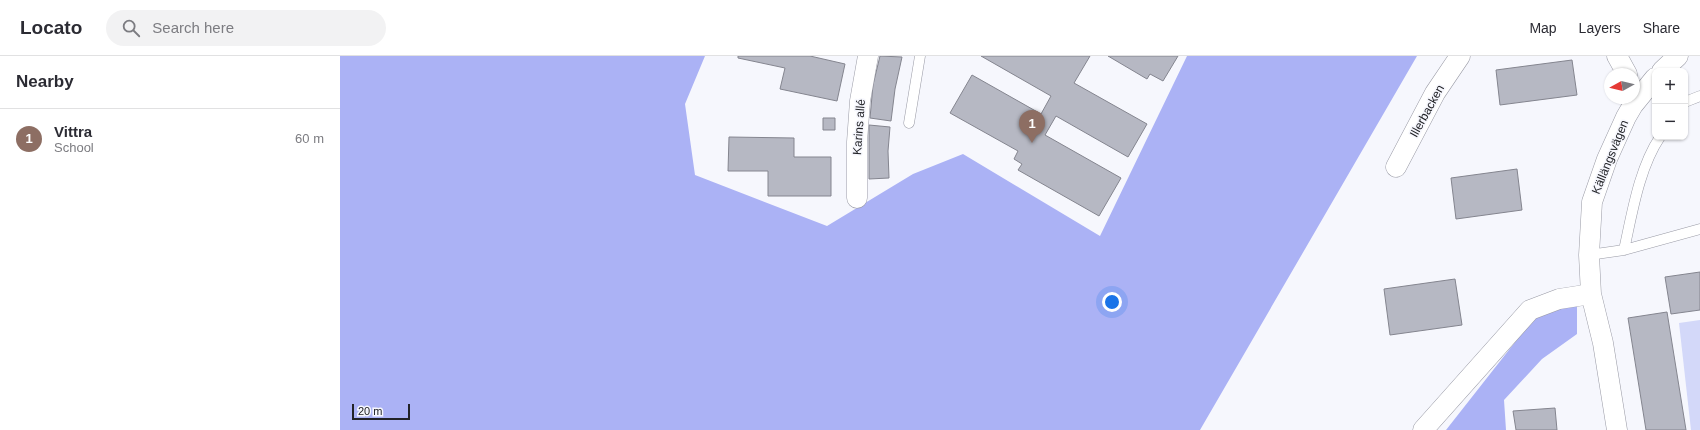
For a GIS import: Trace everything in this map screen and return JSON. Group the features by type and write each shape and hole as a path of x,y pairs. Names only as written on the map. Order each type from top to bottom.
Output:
{"street":[{"name":"Karins allé","path":"857,198 857,142 860,101 868,56"},
{"name":"Illerbacken","path":"1396,167 1435,93 1460,56"},
{"path":"1617,56 1624,68"},
{"path":"1665,68 1678,56"},
{"name":"Källängsvägen","path":"1640,94 1652,81"},
{"name":"Källängsvägen","path":"1617,430 1603,343 1591,294 1589,255 1592,202 1607,160 1632,104"},
{"path":"1424,430 1530,310 1559,299 1591,294"}],"lane":[{"path":"909,123 920,56"},
{"path":"1688,101 1700,96"},
{"path":"1624,250 1637,191 1658,140"},
{"path":"1589,255 1624,250 1700,229"}],"shaded area":[{"path":"340,56 705,56 685,104 695,175 827,226 913,174 963,154 1100,236 1187,56 1417,56 1200,430 340,430"},
{"path":"1577,304 1577,334 1542,359 1504,400 1506,430 1446,430 1538,313"},
{"path":"1700,320 1700,430 1691,430 1679,323"}],"building":[{"path":"738,56 810,56 845,64 837,101 780,89 785,68 738,58"},
{"path":"880,56 902,57 895,89 891,121 870,118 873,85"},
{"path":"981,56 1090,56 1074,83 1147,124 1128,157 1056,116 1045,135 1121,178 1099,216 1018,170 1022,164 1014,159 1018,151 950,113 972,75 1041,114 1051,96"},
{"path":"1108,56 1178,56 1163,81 1150,74 1147,79"},
{"path":"1572,60 1577,95 1500,105 1496,70"},
{"path":"823,118 835,118 835,130 823,130"},
{"path":"869,125 890,127 888,151 889,178 869,179"},
{"path":"729,137 794,138 794,157 831,157 831,196 768,196 768,171 728,171"},
{"path":"1517,169 1522,210 1456,219 1451,178"},
{"path":"1700,272 1700,310 1671,314 1665,277"},
{"path":"1455,279 1462,325 1390,335 1384,289"},
{"path":"1667,312 1686,430 1646,430 1628,318"},
{"path":"1555,408 1557,430 1516,430 1513,411"}],"place":[{"name":"Vittra","path":"1032,143"}]}
